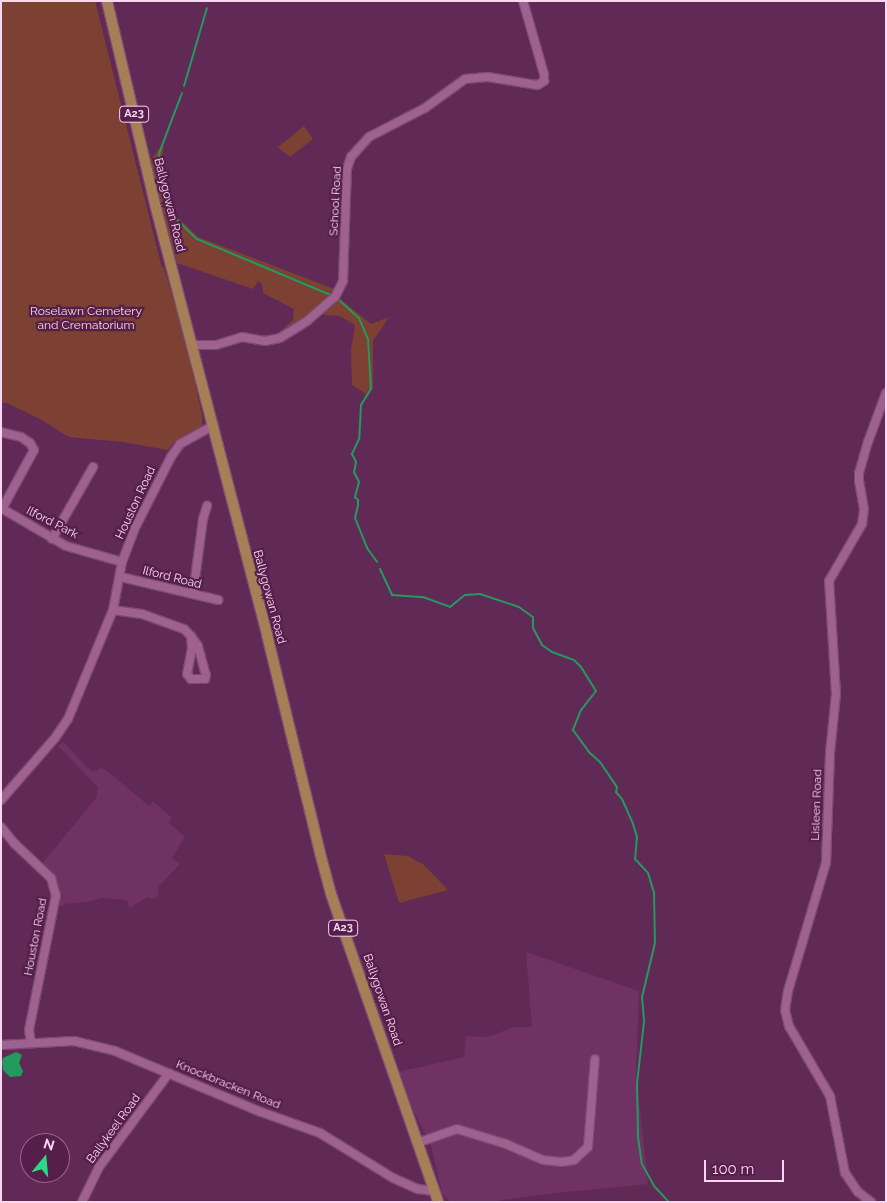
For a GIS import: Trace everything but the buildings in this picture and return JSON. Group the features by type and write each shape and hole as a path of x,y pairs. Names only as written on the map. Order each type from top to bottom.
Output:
{"main road":[{"name":"Ballygowan Road","path":"107,1 191,344 329,887 434,1191"},
{"name":"A23","path":"434,1191 438,1202"}],"street":[{"name":"School Road","path":"191,344 216,345 242,337 265,341 280,338 306,321 335,297 343,281 347,169 351,157 369,137 424,108 465,80 488,77 541,83 544,81 544,74 523,1"},
{"name":"Lisleen Road","path":"872,1202 858,1192 845,1173 830,1096 789,1026 785,1010 788,991 826,863 830,753 836,694 829,581 862,524 864,509 859,473 886,393"},
{"name":"Houston Road","path":"1,800 55,738 68,719 113,610 121,577 122,562 148,502 176,449 190,438 212,426"},
{"path":"1,432 21,437 30,443 34,450 2,509"},
{"path":"52,539 93,467"},
{"path":"192,594 203,518 207,506"},
{"name":"Ilford Park","path":"2,509 66,546 122,562"},
{"name":"Ilford Road","path":"121,577 218,600"},
{"path":"113,610 142,614 167,621 184,629 191,636 198,646 206,675 205,679 189,677 192,649 191,636"},
{"name":"Houston Road","path":"1,827 15,844 51,878 56,895 29,1030 31,1042"},
{"name":"Knockbracken Road","path":"1,1045 74,1040 98,1046 169,1073 261,1112 320,1133 393,1178 418,1189 434,1191"},
{"path":"417,1143 457,1129 506,1144 543,1160 560,1162 574,1160 588,1147 594,1059"},
{"name":"Ballykeel Road","path":"82,1202 99,1167 169,1073"}],"shaded area":[{"path":"63,742 92,772 101,768 106,770 149,806 153,801 172,818 169,823 185,837 172,858 180,864 159,886 157,897 153,899 148,897 129,908 127,900 102,898 87,902 64,904 63,907 57,905 56,878 41,865 96,798 98,787 58,746"},
{"path":"526,952 639,991 636,1072 648,1184 547,1194 502,1200 501,1202 450,1202 442,1193 431,1145 410,1104 398,1072 464,1057 466,1036 488,1037 513,1027 532,1027"},
{"path":"16,1052 22,1055 19,1063 23,1071 21,1076 10,1077 3,1070 2,1062 3,1058"}],"green space":[{"name":"Roselawn Cemetery and Crematorium","path":"1,1 95,1 162,268 163,265 185,340 202,415 202,426 175,441 168,450 122,442 69,437 38,418 7,403 1,403"},
{"path":"304,126 313,139 290,157 278,147"},
{"path":"161,146 164,147 160,166 163,188 175,215 198,237 337,290 334,294 371,324 389,317 373,341 373,388 366,394 352,385 351,350 355,325 340,316 323,315 315,311 282,334 275,336 293,320 294,309 263,293 262,284 258,281 253,289 177,263 149,162"},
{"path":"384,854 408,856 424,865 448,890 399,903"}],"waterway":[{"path":"184,86 207,8"},
{"path":"182,93 160,151 157,166 161,190 173,216 197,239 331,295"},
{"path":"340,301 359,318 368,339 371,389 361,405 359,439 352,454 356,462 354,472 359,482 355,497 358,500 355,518 367,548 377,562"},
{"path":"380,569 392,595 423,597 450,607 465,595 480,594 519,607 533,617 533,628 542,645 552,652 574,660 581,667 596,691 581,710 573,730 590,753 600,762 617,787 616,792 622,799 637,837 635,859 648,873 654,893 655,943 642,997 644,1022 637,1083 638,1137 642,1164 654,1186 669,1202"}]}
